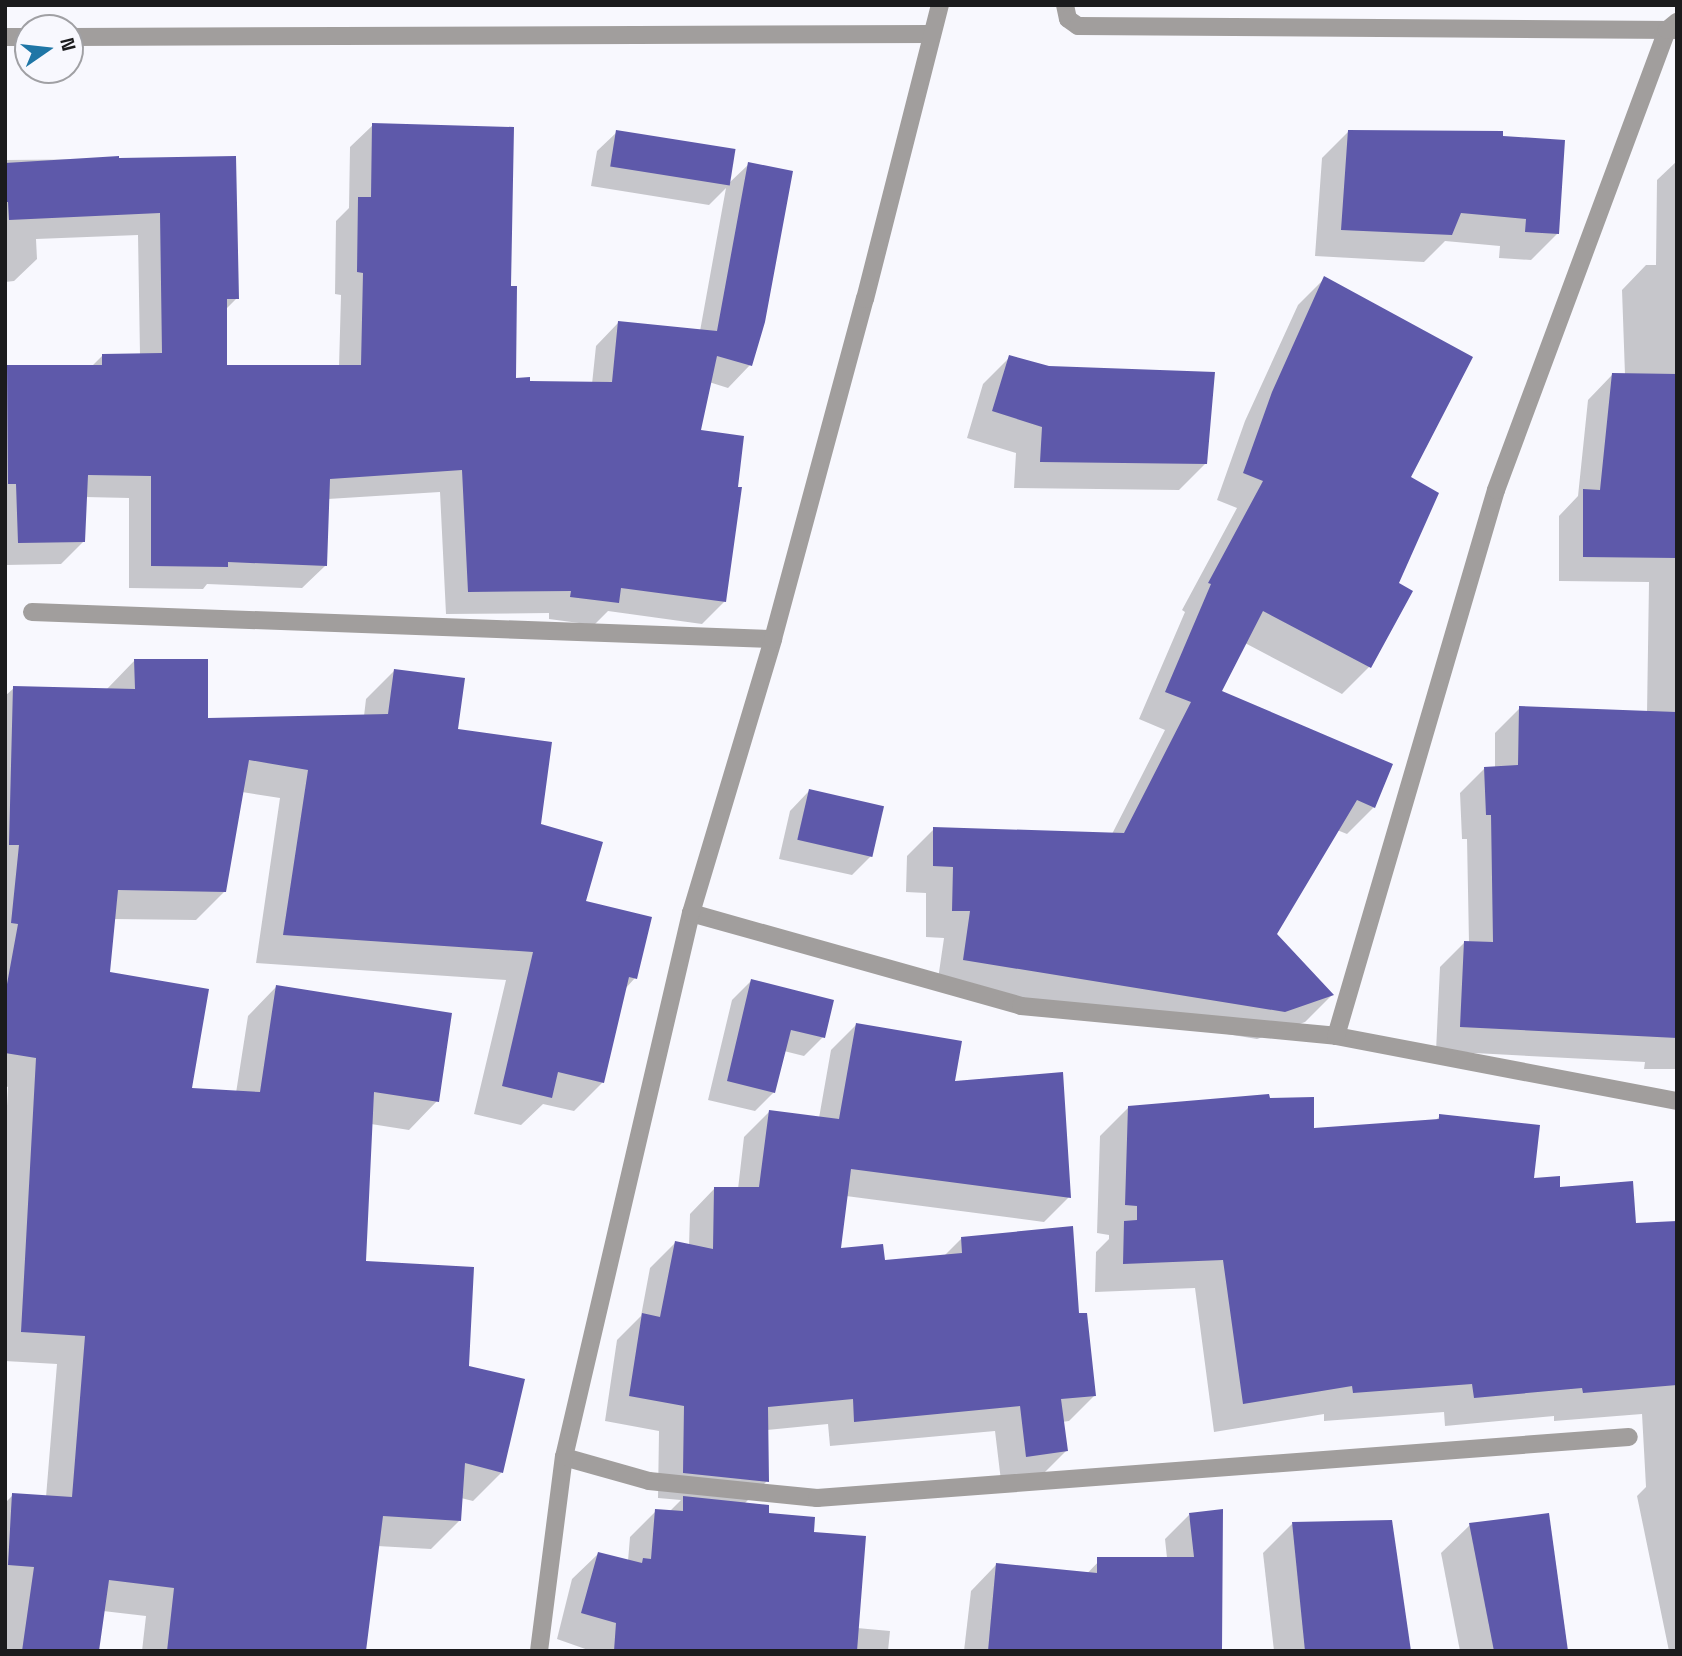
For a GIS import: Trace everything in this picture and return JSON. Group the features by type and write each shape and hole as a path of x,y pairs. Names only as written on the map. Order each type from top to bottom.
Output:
{"street":[{"path":"539,1651 564,1457 691,913 773,639 940,5"},
{"path":"1065,5 1068,19 1078,26 1673,27 1496,490 1336,1036"},
{"path":"84,37 932,34"},
{"path":"32,612 773,639"},
{"path":"691,913 1021,1006 1336,1036 1677,1101"},
{"path":"564,1457 649,1481 817,1498 1629,1437"}],"building":[{"path":"372,123 514,127 511,286 517,286 516,378 530,377 530,381 612,382 618,321 717,331 748,162 793,171 765,322 752,366 717,356 701,430 744,436 738,487 742,487 726,602 621,588 619,603 570,597 571,591 468,592 462,470 330,479 327,566 228,562 228,567 151,566 151,476 88,475 85,542 18,543 16,484 8,484 7,365 102,365 102,354 162,353 160,213 9,220 8,202 5,202 5,163 119,156 236,156 239,299 227,299 227,365 361,365 363,273 357,272 358,197 371,197"},
{"path":"616,130 736,149 730,185 610,167"},
{"path":"1348,130 1503,131 1503,136 1565,140 1559,234 1525,232 1526,219 1461,213 1452,235 1341,230"},
{"path":"1324,276 1473,357 1411,477 1439,493 1399,583 1413,591 1371,668 1263,611 1222,691 1393,764 1375,808 1357,800 1277,934 1334,995 1285,1012 963,960 970,911 952,911 953,867 933,866 933,827 1124,833 1191,702 1165,692 1211,584 1208,583 1263,481 1243,473 1272,392"},
{"path":"1009,355 1049,366 1215,372 1207,464 1040,462 1042,427 992,411"},
{"path":"1612,373 1677,374 1677,558 1583,557 1583,489 1600,490"},
{"path":"134,659 208,659 208,718 388,714 394,669 465,678 458,729 552,742 541,824 603,842 586,901 652,917 637,979 629,977 604,1083 558,1072 552,1098 502,1086 533,952 283,935 308,770 249,760 226,892 118,890 110,972 209,989 192,1088 260,1092 276,985 452,1013 439,1102 374,1092 366,1261 474,1267 469,1366 525,1379 503,1473 465,1463 461,1521 383,1516 366,1651 167,1651 174,1588 109,1580 99,1651 22,1651 34,1567 8,1565 12,1493 72,1497 85,1336 21,1332 36,1058 5,1053 5,995 18,924 11,923 19,845 9,845 13,686 135,689"},
{"path":"1519,706 1676,712 1677,1038 1460,1027 1464,941 1493,942 1491,815 1486,815 1484,767 1518,765"},
{"path":"809,789 884,806 872,857 797,840"},
{"path":"751,979 834,1000 825,1038 791,1030 775,1093 727,1081"},
{"path":"856,1023 962,1041 955,1081 1063,1072 1071,1198 851,1169 841,1248 883,1244 885,1260 962,1253 961,1237 1073,1226 1079,1313 1087,1313 1096,1396 1061,1399 1068,1451 1026,1457 1020,1406 854,1422 853,1399 768,1407 769,1482 683,1473 684,1406 629,1396 642,1313 660,1317 675,1241 713,1249 714,1187 759,1187 769,1110 839,1119"},
{"path":"1269,1094 1270,1098 1314,1097 1314,1128 1439,1119 1439,1114 1540,1125 1534,1178 1560,1176 1560,1187 1633,1181 1636,1223 1677,1221 1677,1385 1583,1393 1582,1388 1474,1398 1472,1384 1353,1393 1352,1386 1243,1404 1223,1260 1123,1264 1124,1221 1137,1220 1137,1206 1125,1205 1128,1106"},
{"path":"683,1496 769,1505 769,1513 815,1517 814,1532 866,1536 857,1651 614,1651 616,1623 581,1613 598,1552 642,1563 643,1558 651,1559 655,1509 683,1511"},
{"path":"1223,1509 1222,1651 988,1651 996,1563 1097,1573 1097,1557 1194,1557 1189,1513"},
{"path":"1549,1513 1568,1651 1494,1651 1469,1523"},
{"path":"1392,1520 1411,1651 1305,1651 1292,1522"}]}
